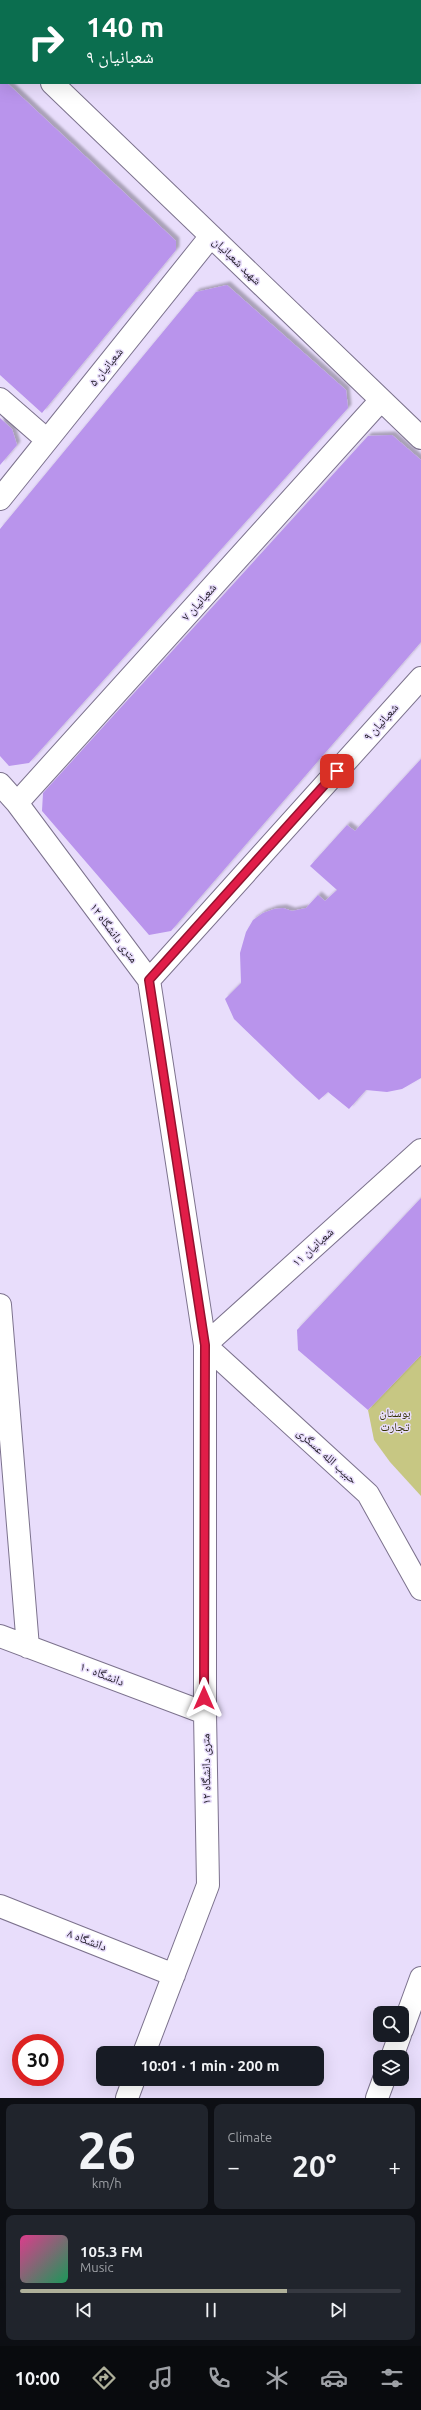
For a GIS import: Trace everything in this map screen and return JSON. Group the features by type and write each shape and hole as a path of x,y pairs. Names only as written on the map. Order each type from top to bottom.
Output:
{"street":[{"name":"شهید شعبانیان","path":"53,84 421,438"},
{"name":"شعبانیان ۵","path":"0,499 211,236"},
{"path":"0,399 47,440"},
{"name":"شعبانیان ۷","path":"17,804 381,400"},
{"name":"شعبانیان ۹","path":"149,980 421,678"},
{"name":"۱۲ متری دانشگاه","path":"0,784 17,804 149,980 205,1345 205,1713 208,1886 147,2046"},
{"name":"شعبانیان ۱۱","path":"205,1345 420,1153"},
{"path":"0,1305 28,1646"},
{"name":"حبیب الله عسگری","path":"205,1345 368,1494 421,1589"},
{"name":"دانشگاه ۱۰","path":"0,1636 205,1713"},
{"name":"دانشگاه ۸","path":"0,1906 174,1975"},
{"path":"409,2011 421,1978"},
{"path":"127,2098 131,2086"},
{"path":"377,2098 381,2086"}],"green space":[{"name":"بوستان تجارت","path":"421,1355 421,1496 390,1462 374,1440 368,1410"}],"building":[{"path":"0,84 8,84 176,241 176,250 42,413 0,375"},
{"path":"227,285 346,390 348,408 29,763 9,766 0,756 0,529 196,292"},
{"path":"0,418 12,429 17,445 0,465"},
{"path":"392,435 421,460 421,642 171,931 149,935 42,811 43,793 368,436"},
{"path":"421,759 421,1078 402,1089 387,1092 366,1090 349,1109 328,1092 319,1100 234,1019 225,999 241,983 240,953 246,932 253,920 263,913 274,909 283,908 292,911 306,908 318,895 325,901 337,890 310,866 347,825 355,831"},
{"path":"421,1198 421,1355 368,1410 298,1350 297,1330"}],"route":[{"path":"204,1698 205,1345 149,980 337,771"}]}
